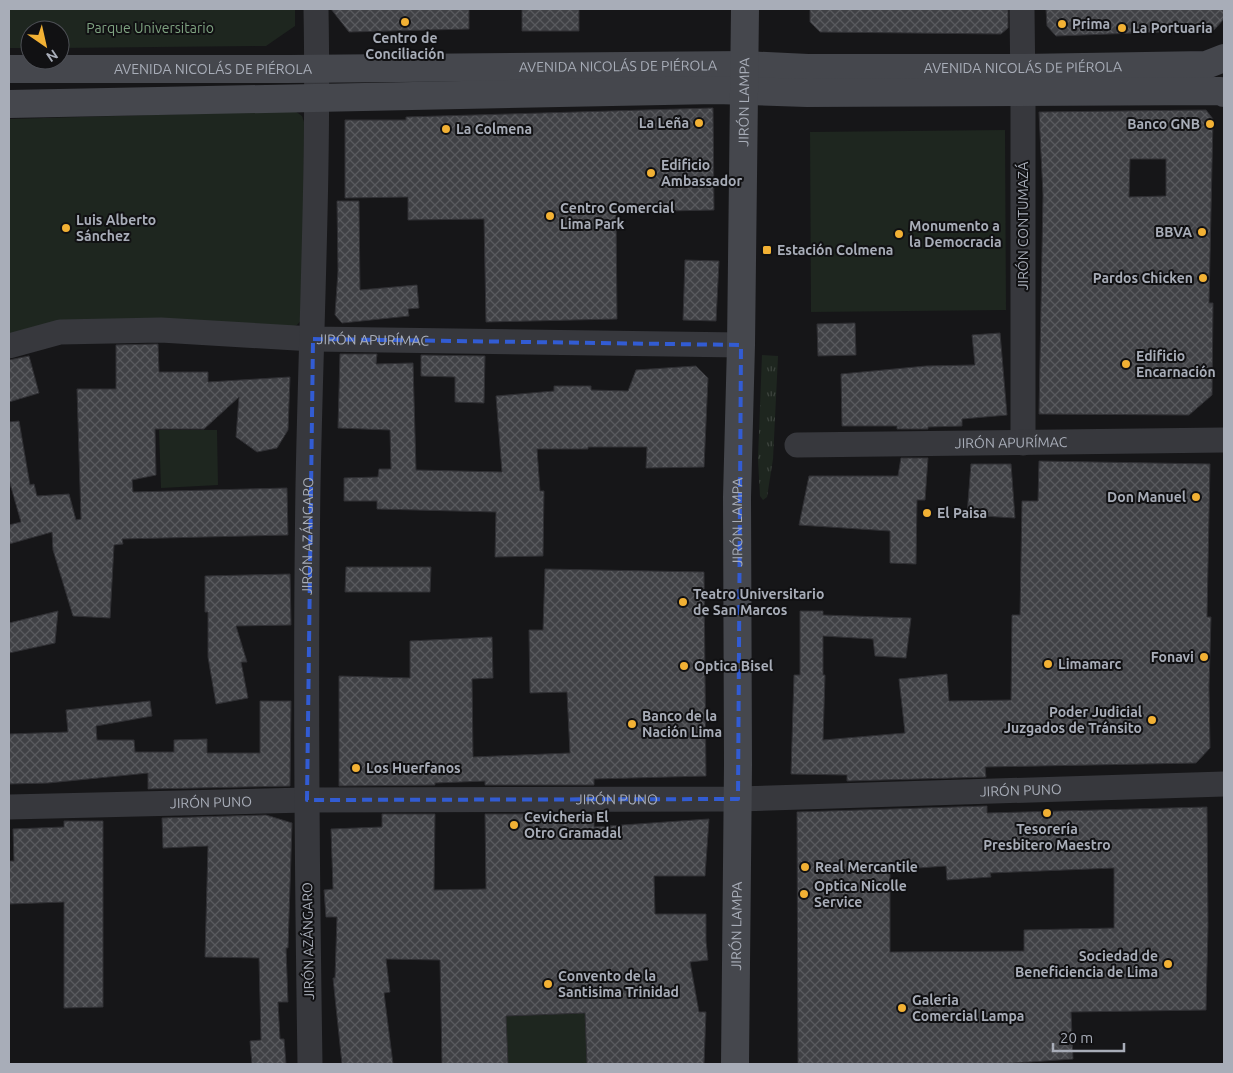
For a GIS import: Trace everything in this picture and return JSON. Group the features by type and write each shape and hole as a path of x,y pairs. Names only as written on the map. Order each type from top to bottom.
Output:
{"main road":[{"name":"JIRÓN LAMPA","path":"736,1064 738,799 737,497 741,345 745,9"},
{"name":"AVENIDA NICOLÁS DE PIÉROLA","path":"1023,80 1206,65 1224,58"},
{"name":"AVENIDA NICOLÁS DE PIÉROLA","path":"9,69 317,68 745,78"},
{"name":"AVENIDA NICOLÁS DE PIÉROLA","path":"9,104 316,99 745,78 808,68 1221,91 1224,93"}],"street":[{"name":"JIRÓN AZÁNGARO","path":"310,1064 307,800 308,482 313,340 317,68 316,9"},
{"name":"JIRÓN CONTUMAZÁ","path":"1022,9 1023,443"},
{"name":"JIRÓN APURÍMAC","path":"9,346 60,332 162,330 313,340 741,345"},
{"name":"JIRÓN APURÍMAC","path":"798,445 1224,440"},
{"name":"JIRÓN PUNO","path":"9,806 307,800 738,799 1224,784"}],"highlighted area":[{"path":"313,339 741,345 738,799 307,800"}],"green space":[{"name":"Parque Universitario","path":"9,9 295,9 295,26 266,46 70,48 70,20 20,20 20,48 9,48"},
{"path":"295,111 302,116 304,122 303,318 297,325 291,327 9,335 9,119"},
{"path":"1005,130 1006,310 811,312 810,132"},
{"path":"762,355 778,356 773,459 767,497 763,500 760,496 758,459"},
{"path":"159,430 217,430 218,485 161,488"},
{"path":"585,1013 587,1064 508,1064 506,1016"}],"building":[{"name":"Centro de Conciliación","path":"331,9 469,9 469,29 349,32"},
{"path":"522,9 579,9 579,31 522,31"},
{"path":"810,9 1008,9 1008,28 1001,34 820,32 810,22"},
{"path":"1046,9 1224,9 1224,19 1214,30 1056,36 1047,26"},
{"path":"713,108 714,210 616,212 617,319 486,322 484,219 408,220 408,197 345,198 345,120 406,120 406,117"},
{"path":"1206,110 1213,119 1209,303 1213,303 1212,395 1189,415 1039,414 1043,195 1039,112","holes":["1130,159 1166,159 1166,196 1129,197"]},
{"path":"337,201 359,201 360,290 417,285 419,308 408,309 409,316 342,323 335,315 338,271"},
{"path":"685,260 719,261 716,321 683,320"},
{"path":"855,323 856,355 818,356 817,324"},
{"path":"1000,333 1007,415 962,419 962,426 928,427 928,429 897,429 897,426 842,426 841,374 926,366 975,365 972,335"},
{"path":"158,344 159,372 208,372 208,382 290,377 288,430 277,448 257,452 236,437 239,397 204,429 155,429 156,475 132,480 133,492 287,488 288,535 122,539 123,544 114,545 110,618 73,616 53,550 52,532 9,544 9,525 21,522 9,480 9,422 19,421 30,485 34,484 37,496 69,494 76,520 81,519 77,389 116,389 116,345"},
{"path":"340,354 377,354 376,364 413,363 416,470 502,472 496,396 554,391 554,386 591,386 591,390 628,391 636,370 696,366 708,378 704,467 646,468 647,447 537,449 540,491 544,491 543,556 495,557 496,512 377,509 377,501 344,501 344,478 378,477 379,469 391,469 390,430 338,428"},
{"path":"421,355 485,356 484,403 455,402 455,377 421,376"},
{"path":"29,356 39,393 9,402 9,360"},
{"path":"901,458 928,458 925,500 917,500 916,564 890,563 890,531 799,525 809,476 898,476"},
{"path":"1039,461 1210,464 1207,617 1211,617 1210,748 1196,763 985,767 986,777 847,781 847,775 791,774 794,675 800,675 800,611 823,611 823,615 911,618 906,658 875,656 873,639 823,636 823,675 825,675 823,740 905,733 899,679 947,674 949,701 1011,700 1012,615 1020,615 1022,501 1038,501"},
{"path":"971,464 1011,464 1015,518 967,515"},
{"path":"346,567 431,567 430,592 345,592"},
{"path":"545,569 704,572 706,776 594,779 594,785 485,785 485,781 435,783 435,785 339,786 339,676 410,678 410,641 492,637 493,678 472,679 473,757 570,753 567,692 530,693 529,630 543,630"},
{"path":"290,574 291,625 236,626 247,662 241,662 248,698 216,704 208,657 208,612 205,612 205,576"},
{"path":"58,611 55,643 9,653 9,623"},
{"path":"150,701 152,716 96,726 97,740 134,740 135,752 174,752 174,740 207,739 207,753 260,753 260,701 291,701 290,786 148,789 148,773 48,783 9,784 9,734 68,732 66,710"},
{"path":"987,806 987,813 1207,807 1208,926 1206,1010 1071,1012 1073,1059 1001,1064 798,1064 797,812","holes":["946,866 947,880 991,877 990,873 1114,868 1114,928 1024,930 1024,951 890,952 890,870"]},
{"path":"382,814 435,814 434,890 486,889 485,814 594,814 594,827 709,819 705,876 654,876 655,914 706,914 708,960 690,962 699,1012 706,1012 704,1064 587,1064 585,1013 506,1016 508,1064 442,1064 440,960 386,959 390,992 384,993 393,1064 342,1064 333,978 335,978 337,917 326,917 324,890 333,889 331,829 382,827"},
{"path":"266,815 292,823 288,948 286,948 288,1002 278,1002 280,1039 284,1039 286,1064 252,1064 250,1041 261,1040 259,958 205,957 208,846 163,848 162,818"},
{"path":"64,821 103,821 103,1007 64,1008 64,902 9,904 9,861 14,861 13,829 64,827"}],"place":[{"name":"Centro de Conciliación","path":"405,22"},
{"name":"Prima","path":"1062,24"},
{"name":"La Portuaria","path":"1122,28"},
{"name":"La Leña","path":"699,123"},
{"name":"Banco GNB","path":"1210,124"},
{"name":"La Colmena","path":"446,129"},
{"name":"Edificio Ambassador","path":"651,173"},
{"name":"Centro Comercial Lima Park","path":"550,216"},
{"name":"Luis Alberto Sánchez","path":"66,228"},
{"name":"BBVA","path":"1202,232"},
{"name":"Monumento a la Democracia","path":"899,234"},
{"name":"Estación Colmena","path":"767,250"},
{"name":"Pardos Chicken","path":"1203,278"},
{"name":"Edificio Encarnación","path":"1126,364"},
{"name":"Don Manuel","path":"1196,497"},
{"name":"El Paisa","path":"927,513"},
{"name":"Teatro Universitario de San Marcos","path":"683,602"},
{"name":"Fonavi","path":"1204,657"},
{"name":"Limamarc","path":"1048,664"},
{"name":"Optica Bisel","path":"684,666"},
{"name":"Poder Judicial Juzgados de Tránsito","path":"1152,720"},
{"name":"Banco de la Nación Lima","path":"632,724"},
{"name":"Los Huerfanos","path":"356,768"},
{"name":"Tesorería Presbitero Maestro","path":"1047,813"},
{"name":"Cevicheria El Otro Gramadal","path":"514,825"},
{"name":"Real Mercantile","path":"805,867"},
{"name":"Optica Nicolle Service","path":"804,894"},
{"name":"Sociedad de Beneficiencia de Lima","path":"1168,964"},
{"name":"Convento de la Santisima Trinidad","path":"548,984"},
{"name":"Galeria Comercial Lampa","path":"902,1008"}]}
